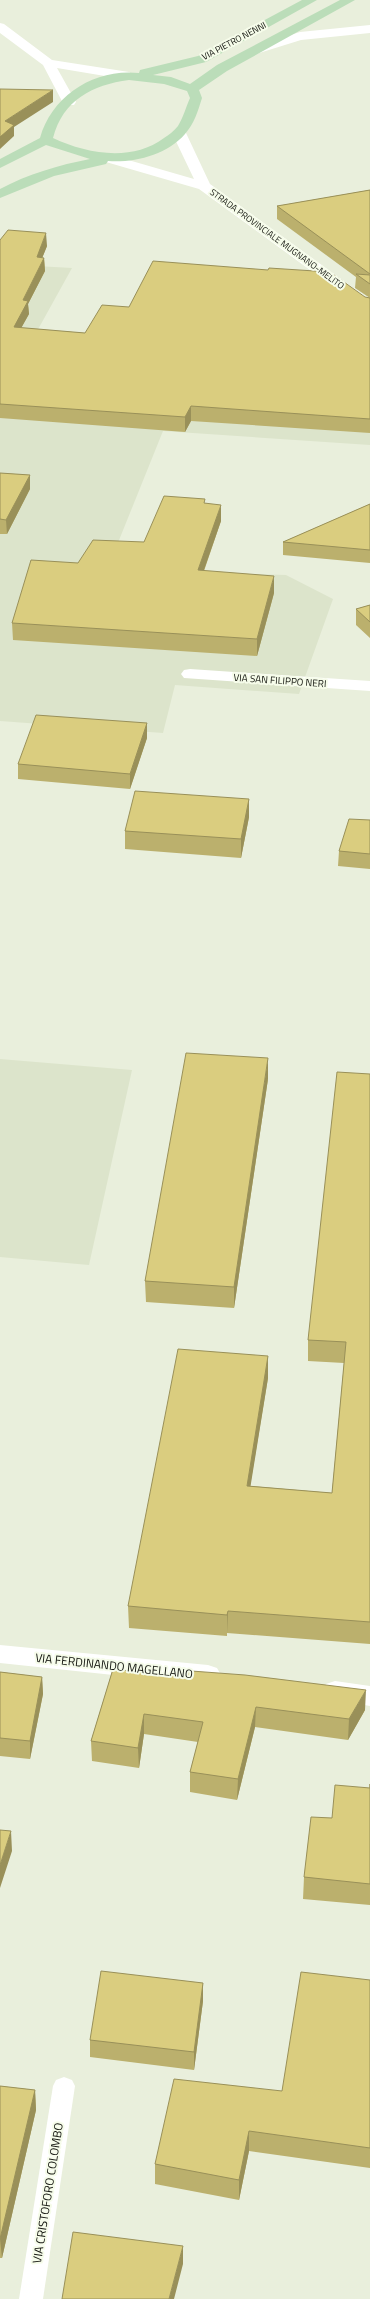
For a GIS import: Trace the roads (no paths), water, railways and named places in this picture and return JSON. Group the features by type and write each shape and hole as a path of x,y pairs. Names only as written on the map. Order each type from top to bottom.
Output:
{"main road":[{"name":"VIA PIETRO NENNI","path":"129,76 202,59 311,0"},
{"name":"VIA PIETRO NENNI","path":"192,89 222,68 349,0"},
{"path":"0,194 13,187 72,166 153,149 179,133 196,98 192,89 166,80 129,76 105,80 84,88 69,102 49,125 46,140"},
{"path":"46,140 60,147 79,153 111,159"},
{"path":"0,164 46,140"}],"street":[{"path":"0,27 48,63 69,102"},
{"path":"256,50 300,36 370,29"},
{"path":"48,63 129,76"},
{"name":"STRADA PROVINCIALE MUGNANO-MELITO","path":"179,133 204,186"},
{"name":"STRADA PROVINCIALE MUGNANO-MELITO","path":"111,159 204,186 370,308"},
{"name":"VIA SAN FILIPPO NERI","path":"190,674 370,686"},
{"name":"VIA FERDINANDO MAGELLANO","path":"0,1654 229,1678"},
{"path":"309,1686 370,1696"}],"lane":[{"name":"VIA CRISTOFORO COLOMBO","path":"32,2299 64,2086"}]}
